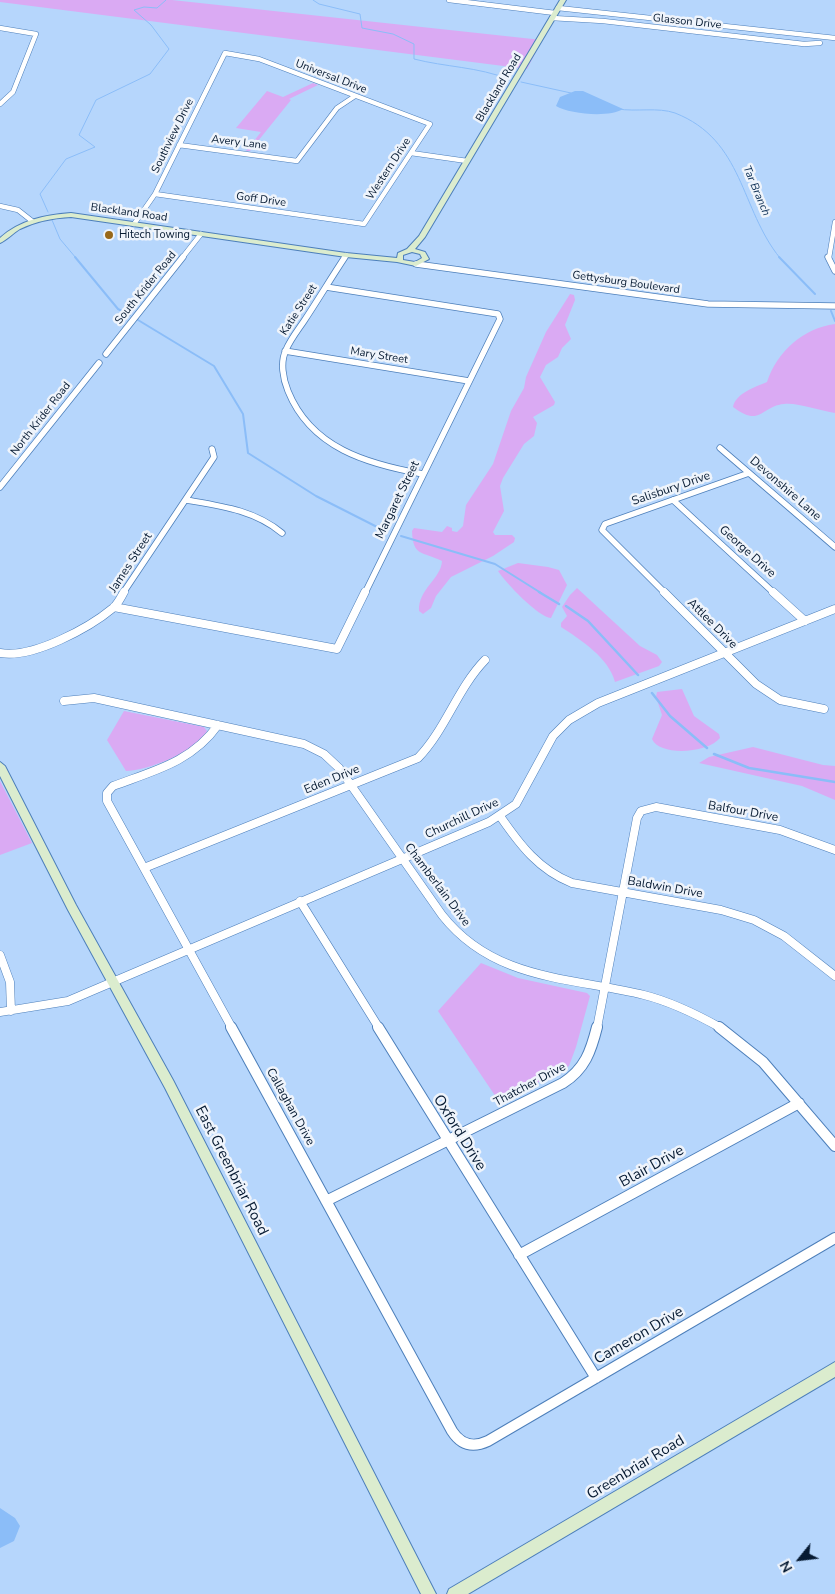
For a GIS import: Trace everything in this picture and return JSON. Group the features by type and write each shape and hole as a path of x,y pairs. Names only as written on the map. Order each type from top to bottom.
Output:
{"street":[{"path":"449,0 555,13 835,38"},
{"name":"Blackland Road","path":"409,251 422,238 563,0"},
{"name":"Glasson Drive","path":"555,13 603,21 804,44 820,43"},
{"path":"0,28 35,33 13,92 0,104"},
{"name":"Universal Drive","path":"225,53 258,59 430,124"},
{"name":"Southview Drive","path":"134,224 155,194 225,53"},
{"name":"Avery Lane","path":"179,145 297,161 337,108 355,96"},
{"name":"Western Drive","path":"364,224 430,124"},
{"path":"412,153 467,161"},
{"name":"Goff Drive","path":"155,194 364,224"},
{"path":"0,206 18,210 32,221"},
{"name":"Blackland Road","path":"0,241 12,231 32,221 71,215 346,255 400,256 407,264 416,264"},
{"path":"834,271 828,257 835,222"},
{"name":"South Krider Road","path":"106,354 202,234"},
{"path":"422,238 425,256"},
{"path":"400,256 409,251 425,256"},
{"name":"Katie Street","path":"346,255 285,351 282,370 285,384 305,423 335,448 361,460 423,474"},
{"path":"416,264 425,256"},
{"name":"Gettysburg Boulevard","path":"425,256 438,263 616,290"},
{"name":"Gettysburg Boulevard","path":"416,264 708,304 835,306"},
{"name":"Margaret Street","path":"114,607 337,649 500,320 498,314 326,287"},
{"name":"Gettysburg Boulevard","path":"776,304 835,301"},
{"name":"Mary Street","path":"285,351 469,381"},
{"name":"North Krider Road","path":"0,487 99,363"},
{"name":"Devonshire Lane","path":"720,448 835,547"},
{"name":"James Street","path":"0,653 11,654 45,647 114,607 214,457 212,449"},
{"name":"Salisbury Drive","path":"602,527 605,524 749,473"},
{"path":"186,500 239,510 274,526 282,533"},
{"name":"George Drive","path":"673,500 805,621"},
{"name":"Attlee Drive","path":"602,527 603,532 756,684 771,696 792,704 824,709"},
{"name":"Churchill Drive","path":"0,1012 68,1002 113,980 500,816 516,804 526,790 554,736 569,720 598,703 835,609"},
{"name":"Eden Drive","path":"144,868 418,758 428,750 471,672 485,660"},
{"name":"Chamberlain Drive","path":"64,701 94,698 304,744 324,754 338,768 445,919 473,947 499,963 531,973 668,1002 709,1020 746,1045 776,1075 835,1146"},
{"name":"Callaghan Drive","path":"218,725 202,748 186,758 109,789 107,801 456,1437"},
{"name":"East Greenbriar Road","path":"0,766 72,907 113,980 429,1594"},
{"name":"Balfour Drive","path":"645,808 656,807 780,830 835,850"},
{"name":"Thatcher Drive","path":"326,1201 546,1093 578,1073 591,1047 638,814 645,808"},
{"name":"Baldwin Drive","path":"500,816 540,867 554,877 572,883 721,910 754,920 784,936 835,976"},
{"name":"Oxford Drive","path":"300,902 596,1378"},
{"path":"0,955 10,982 11,1011"},
{"name":"Blair Drive","path":"519,1255 799,1103"},
{"name":"Cameron Drive","path":"456,1437 468,1445 482,1445 835,1238"},
{"name":"Greenbriar Road","path":"454,1594 835,1369"}],"shaded area":[{"path":"0,0 172,0 542,40 527,69 0,2"},
{"path":"313,83 318,85 289,99 291,100 250,151 246,151 261,132 236,128 267,91 283,97"},
{"path":"570,294 574,295 575,300 565,325 571,339 562,348 558,357 546,365 540,377 555,402 554,405 533,417 537,423 534,436 524,444 500,486 504,511 493,532 495,535 512,535 515,538 514,542 493,556 451,577 436,596 431,608 423,614 419,611 422,596 438,573 442,561 417,549 414,545 412,531 414,528 442,532 447,526 452,528 452,531 457,532 463,526 466,505 493,464 511,411 524,388 526,377 546,332"},
{"path":"835,324 835,413 802,405 784,404 770,408 755,416 750,416 733,407 742,394 767,382 777,361 793,343 802,336 823,326"},
{"path":"518,563 559,570 567,585 551,618 538,612 531,606 498,571"},
{"path":"577,588 640,646 657,655 662,662 659,666 615,682 612,673 601,657 561,627 561,623 567,616 562,607"},
{"path":"682,689 694,716 719,734 720,738 714,743 695,750 674,751 664,749 652,739 662,715 656,697 657,692"},
{"path":"124,711 204,727 207,731 193,746 171,758 146,768 126,771 107,740"},
{"path":"753,747 823,765 835,766 835,800 802,786 699,763 709,757"},
{"path":"0,781 32,843 0,855"},
{"path":"481,963 518,978 587,993 590,996 569,1066 500,1103 438,1011"}],"water":[{"path":"575,91 583,91 623,109 617,112 589,114 570,111 556,106 560,97"},
{"path":"0,1508 15,1518 20,1526 14,1541 0,1548"}],"waterway":[{"path":"48,212 40,194 66,159 95,147 79,135 96,100 150,74 169,49 151,25 134,10 144,7 157,8 166,0"},
{"name":"Tar Branch","path":"313,0 319,4 360,14 362,28 393,34 414,44 414,59 485,72 508,79"},
{"name":"Tar Branch","path":"521,82 571,93"},
{"name":"Tar Branch","path":"618,109 661,110 675,113 698,125 715,140 728,158 756,218 780,258"},
{"path":"52,220 60,239 76,258"},
{"path":"75,257 118,309 130,315"},
{"name":"Tar Branch","path":"779,257 815,294"},
{"name":"Tar Branch","path":"831,311 835,321"},
{"path":"138,320 214,366 243,414 248,453 316,496 387,532"},
{"path":"401,536 495,564 541,593"},
{"path":"539,592 559,604"},
{"path":"566,606 588,621 638,675"},
{"path":"652,693 670,716 707,748"},
{"path":"714,754 749,768 835,782"}],"place":[{"name":"Hitech Towing","path":"109,235"}]}
